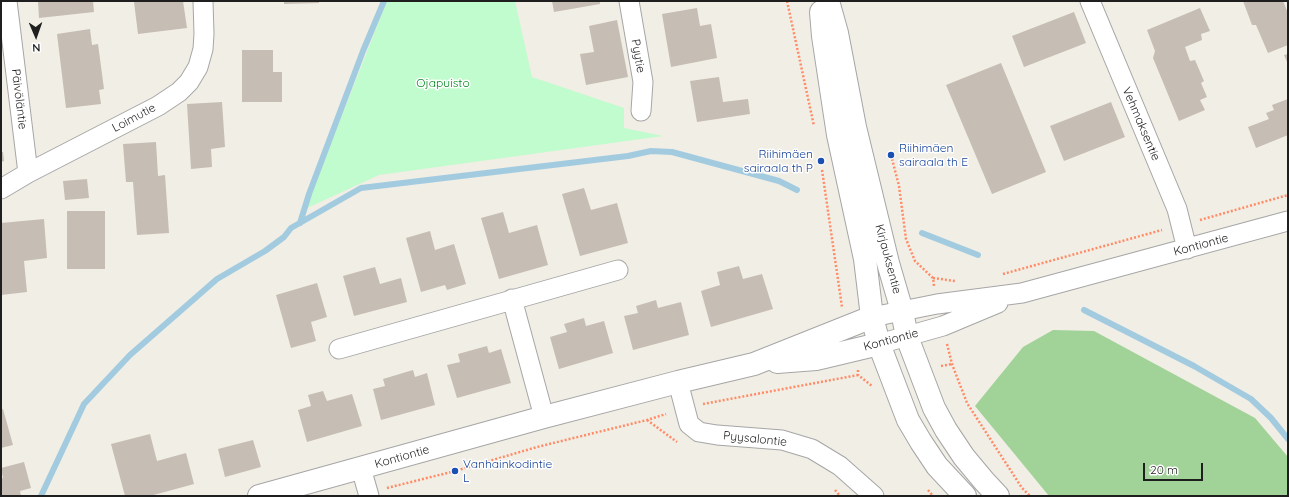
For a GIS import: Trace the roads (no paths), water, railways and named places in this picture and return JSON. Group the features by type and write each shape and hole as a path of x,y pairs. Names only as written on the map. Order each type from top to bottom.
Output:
{"street":[{"name":"Päivöläntie","path":"7,1 28,173"},
{"name":"Loimutie","path":"1,189 28,173 158,106 179,92 189,82 198,67 203,49 203,1"},
{"name":"Pyytie","path":"629,1 643,82 641,111"},
{"name":"Kirjauksentie","path":"820,1 822,36 838,135 865,260 872,317 879,344 908,420 937,466 965,496"},
{"name":"Kirjauksentie","path":"828,1 837,33 855,127 888,263 902,311 907,337 934,408 946,430 964,457 998,496"},
{"name":"Vehmaksentie","path":"1090,1 1177,209 1187,249"},
{"name":"Kontiontie","path":"259,496 544,417 754,364 872,317 937,304 1022,293 1288,221"},
{"path":"339,349 618,270"},
{"name":"Kontiontie","path":"754,364 816,359 907,337 943,326 1022,293"},
{"path":"512,299 544,417"},
{"name":"Pyysalontie","path":"678,382 689,424 699,432 782,440 812,449 840,466 874,496"},
{"path":"361,468 368,495"}],"waterway":[{"path":"300,223 309,194 363,51 384,1"},
{"path":"41,496 84,404 130,355 217,279 265,251 284,237 291,228 361,188 628,156 651,151 672,152 779,181 797,190"},
{"path":"922,233 978,255"},
{"path":"1084,310 1194,366 1251,399 1271,418 1288,439"}],"place":[{"name":"Riihimäen sairaala th E","path":"891,155"},
{"name":"Riihimäen sairaala th P","path":"821,161"},
{"name":"Vanhainkodintie L","path":"455,471"}],"park label":[{"name":"Ojapuisto","path":"443,83"}]}
